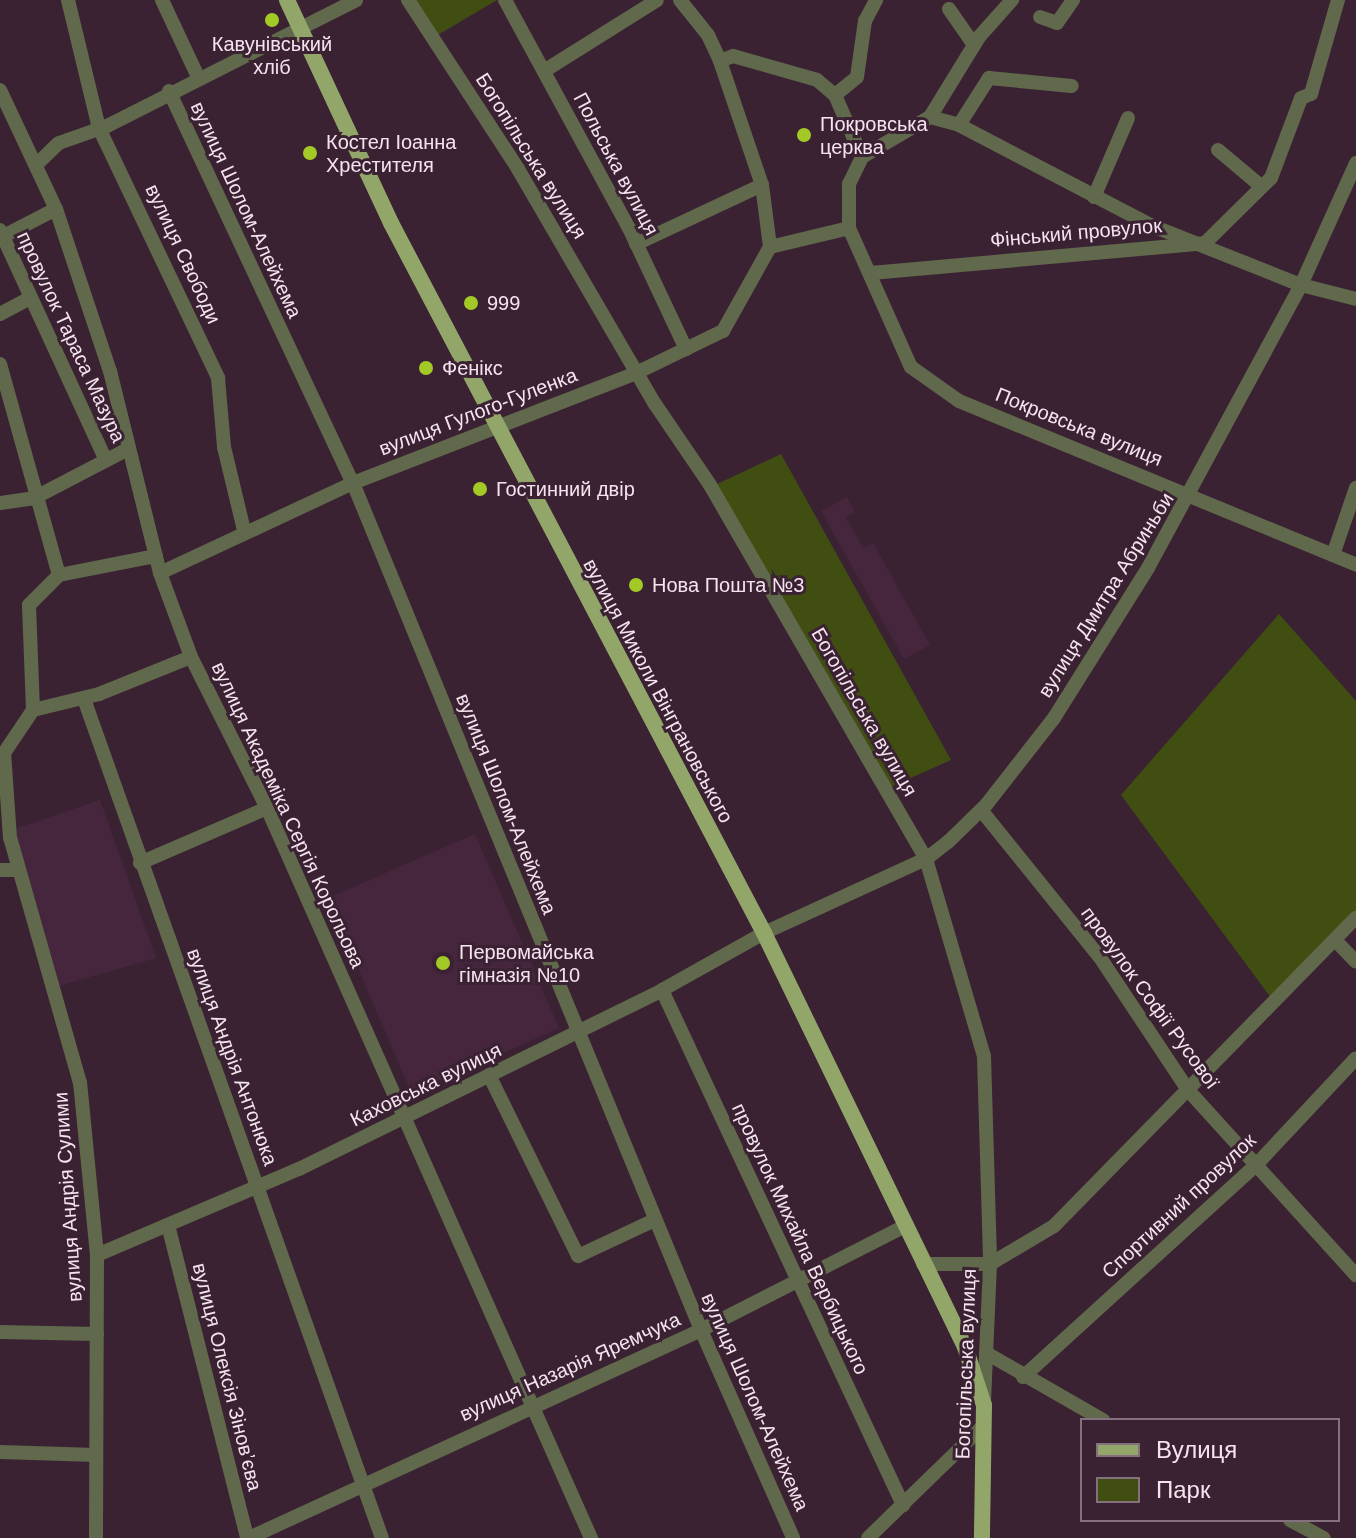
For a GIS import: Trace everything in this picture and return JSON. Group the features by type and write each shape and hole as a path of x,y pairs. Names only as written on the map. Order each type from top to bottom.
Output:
{"main road":[{"name":"вулиця Миколи Вінграновського","path":"287,0 391,223 764,933 977,1376 984,1405"},
{"name":"Богопільська вулиця","path":"982,1538 984,1405"}],"street":[{"name":"вулиця Свободи","path":"68,0 99,128 218,378 224,447 244,530"},
{"path":"162,0 198,77"},
{"path":"37,164 59,143 99,128 356,0"},
{"name":"Богопільська вулиця","path":"408,0 518,169 636,373 710,485 926,859 984,1056 990,1264 984,1405"},
{"name":"Польська вулиця","path":"505,0 636,244 686,349"},
{"path":"544,71 657,0"},
{"path":"680,0 708,35 720,61 762,185 770,247 849,228 849,184 862,157 930,117 974,45 1012,0"},
{"path":"835,95 857,77 865,21 876,0"},
{"path":"1040,17 1057,23 1073,0"},
{"path":"1205,243 1271,178 1301,98 1311,94 1338,0"},
{"path":"949,9 974,45"},
{"path":"720,61 733,56 771,64 817,80 835,95 862,157"},
{"path":"959,125 989,78 1072,86"},
{"name":"вулиця Академіка Сергія Корольова","path":"0,90 56,209 110,371 160,573 191,657 267,808 591,1538"},
{"name":"вулиця Шолом-Алейхема","path":"169,91 353,483 655,1220 792,1538"},
{"path":"930,117 959,125 1150,225 1205,243 1301,285 1356,299"},
{"path":"1094,197 1128,118"},
{"path":"1218,150 1262,187"},
{"name":"вулиця Дмитра Абриньби","path":"764,933 926,859 981,810 1054,718 1192,494 1301,285 1356,163"},
{"path":"636,244 762,185"},
{"path":"1,235 56,209"},
{"name":"Покровська вулиця","path":"849,228 911,367 959,401 1192,494 1356,565"},
{"name":"провулок Тараса Мазура","path":"1,235 28,299 106,460"},
{"name":"Фінський провулок","path":"871,273 1205,243"},
{"name":"вулиця Гулого-Гуленка","path":"160,573 244,530 353,483 636,373 723,331 770,247"},
{"path":"0,314 28,299"},
{"path":"0,364 34,498 59,575"},
{"path":"0,503 34,498 128,449"},
{"path":"1333,555 1356,488"},
{"path":"156,556 59,575 29,605 33,710 84,699 191,657"},
{"name":"вулиця Андрія Антонюка","path":"84,699 382,1538"},
{"name":"вулиця Андрія Сулими","path":"33,710 4,753 10,838 80,1083 97,1255 96,1538"},
{"path":"140,863 267,808"},
{"name":"провулок Софії Русової","path":"981,810 1099,956 1188,1090 1356,1275"},
{"path":"0,870 19,870"},
{"path":"923,1264 990,1264 1054,1226 1356,918"},
{"name":"Каховська вулиця","path":"97,1255 259,1187 405,1118 662,990 764,933"},
{"path":"1335,940 1356,962"},
{"name":"провулок Михайла Вербицького","path":"662,990 903,1505"},
{"name":"Спортивний провулок","path":"1023,1377 1256,1165 1356,1058"},
{"path":"489,1075 578,1256 655,1220"},
{"name":"вулиця Олексія Зіновʼєва","path":"168,1225 248,1538"},
{"name":"вулиця Назарія Яремчука","path":"248,1538 701,1330 795,1279 905,1226"},
{"path":"0,1332 97,1334"},
{"path":"988,1354 1023,1377 1099,1418"},
{"path":"868,1538 983,1426"},
{"path":"0,1452 96,1455"},
{"path":"1294,1522 1324,1538"}],"shaded area":[{"path":"847,497 855,512 846,518 863,548 873,543 930,645 904,659 821,511"},
{"path":"100,800 156,958 59,986 15,829"},
{"name":"Первомайська гімназія №10","path":"475,834 559,1028 412,1094 328,898"}],"green space":[{"path":"413,0 497,0 436,36"},
{"path":"781,454 951,760 888,788 713,486"},
{"path":"1279,614 1356,701 1356,917 1274,1002 1121,795"}],"place":[{"name":"Кавунівський хліб","path":"272,20"},
{"name":"Покровська церква","path":"804,135"},
{"name":"Костел Іоанна Хрестителя","path":"310,153"},
{"name":"999","path":"471,303"},
{"name":"Фенікс","path":"426,368"},
{"name":"Гостинний двір","path":"480,489"},
{"name":"Нова Пошта №3","path":"636,585"},
{"name":"Первомайська гімназія №10","path":"443,963"}]}
